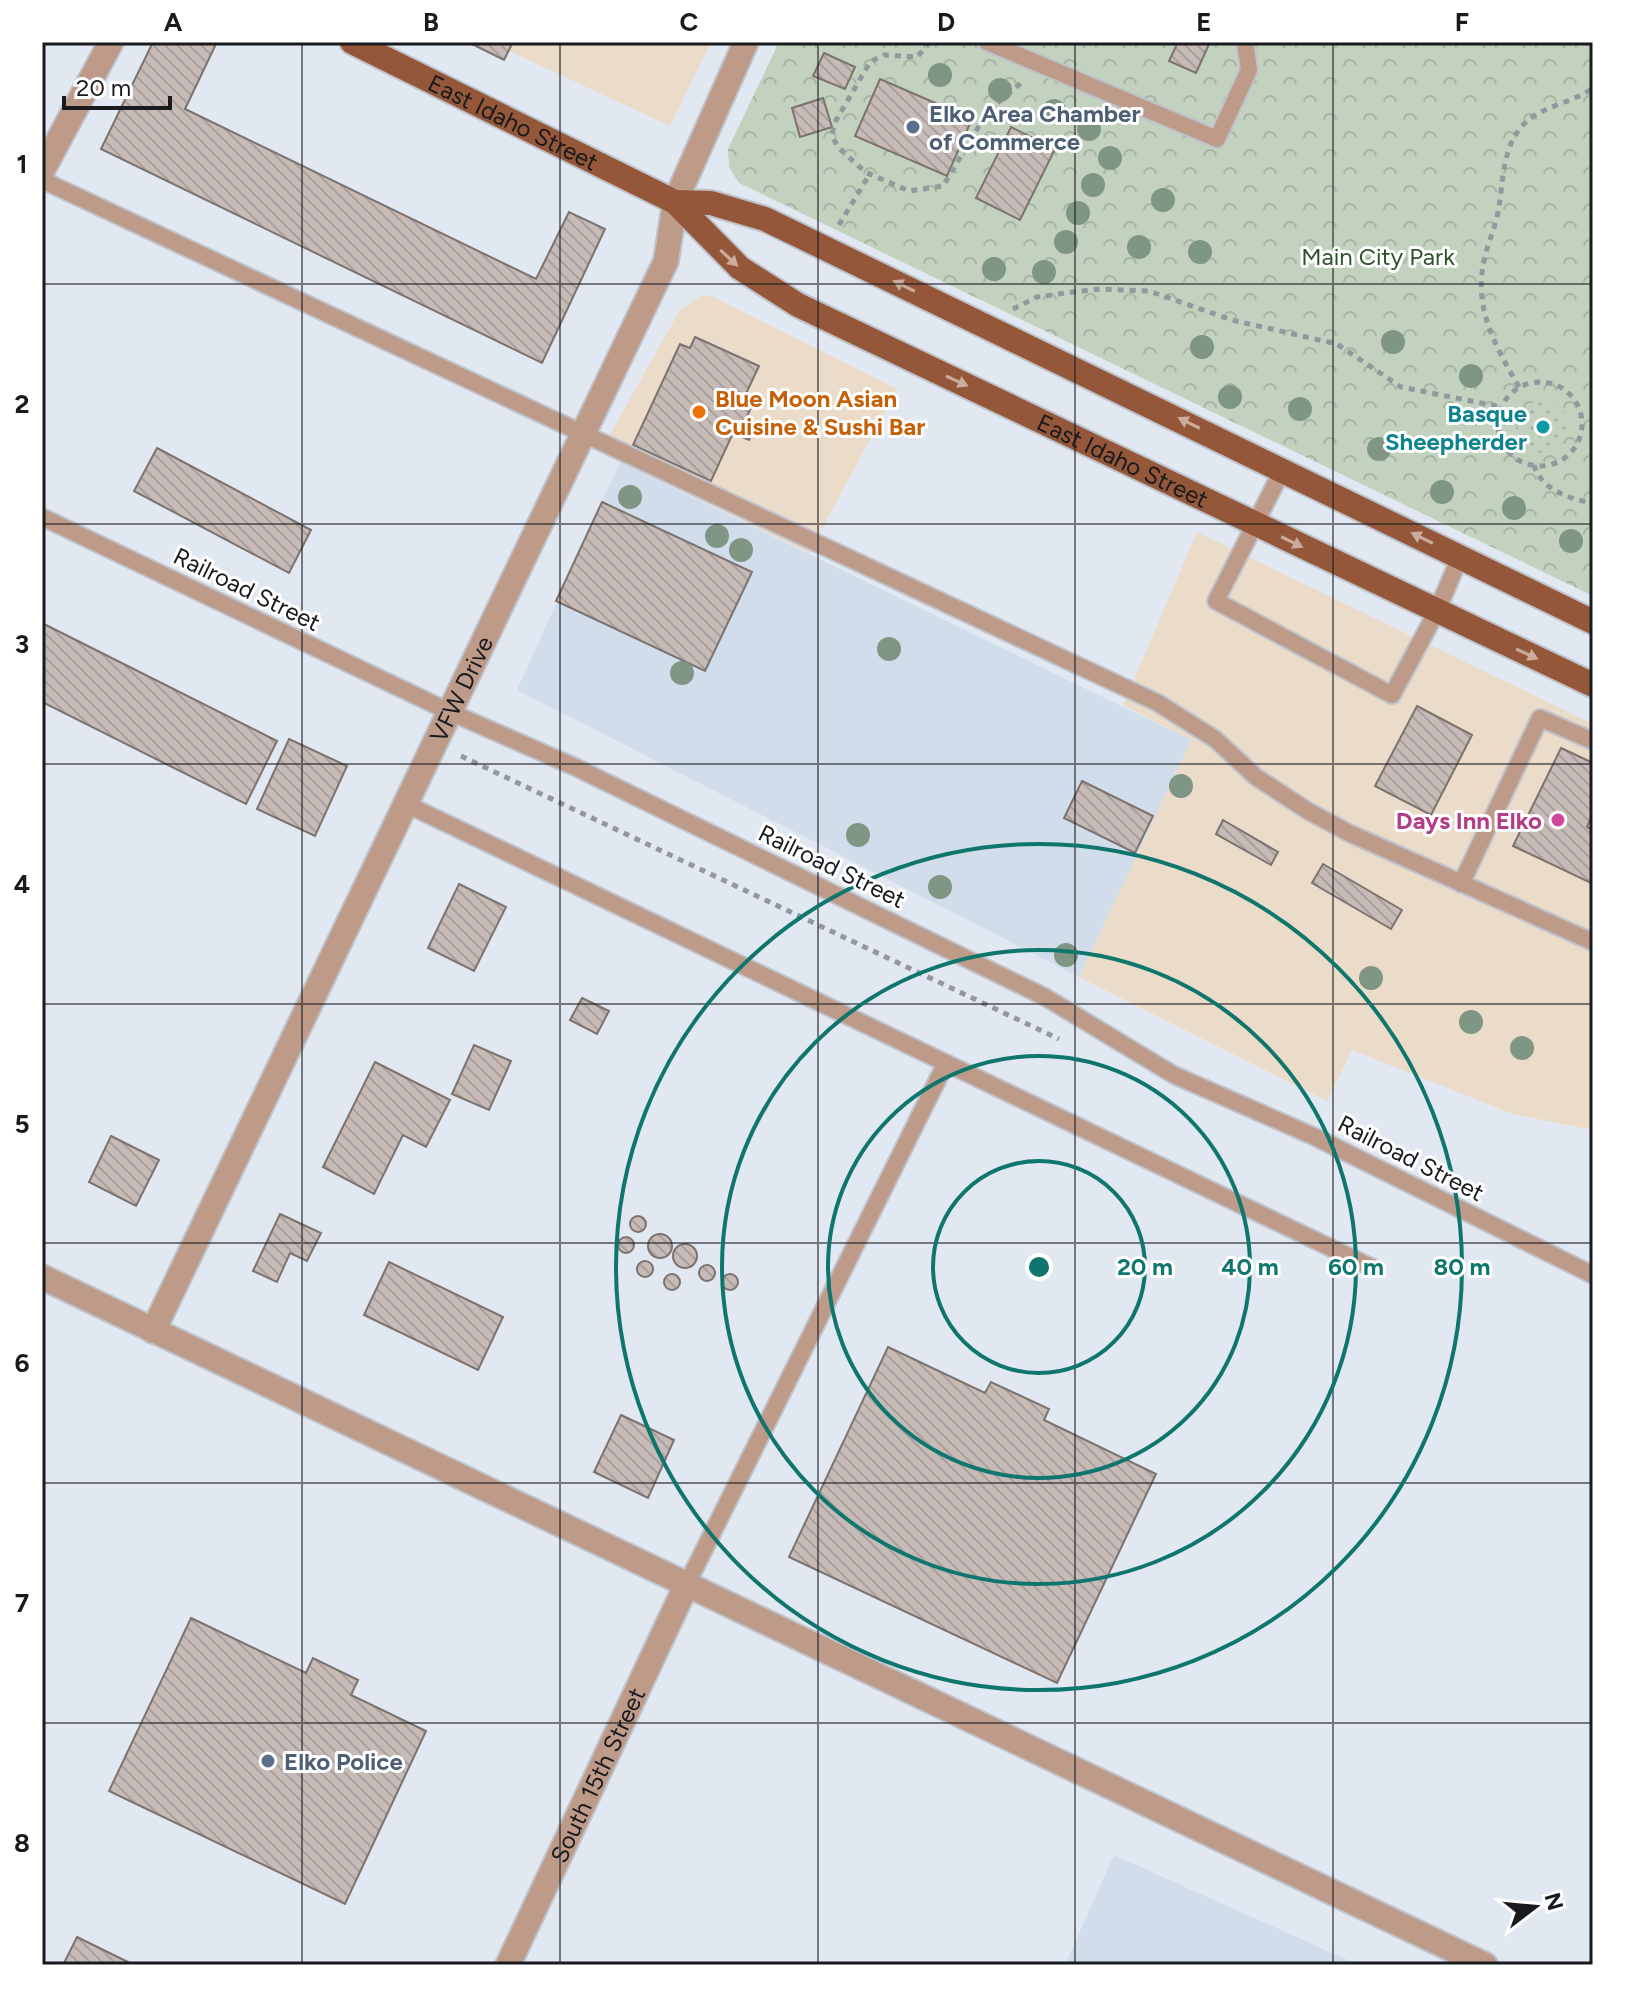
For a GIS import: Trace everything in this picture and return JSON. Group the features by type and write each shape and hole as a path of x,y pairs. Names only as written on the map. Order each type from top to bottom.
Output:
{"main road":[{"name":"East Idaho Street","path":"352,42 675,202 740,268 798,305 1593,685"},
{"name":"East Idaho Street","path":"675,202 711,203 765,219 1593,622"}],"street":[{"path":"42,171 111,42"},
{"name":"VFW Drive","path":"153,1331 666,261 675,202 746,42"},
{"path":"42,1277 1485,1965"},
{"name":"South 15th Street","path":"508,1965 686,1586"}],"lane":[{"path":"987,42 1217,139 1249,70 1245,42"},
{"path":"42,180 1158,703 1215,739 1276,793 1349,833 1593,942"},
{"path":"1283,469 1216,601 1392,695 1437,611 1460,557"},
{"name":"Railroad Street","path":"42,517 450,712 575,767 1032,990 1174,1075 1313,1136 1593,1275"},
{"path":"1461,884 1540,718 1593,741"},
{"path":"406,804 1373,1268"},
{"path":"686,1586 946,1063"}],"path":[{"path":"930,42 917,57 884,55 870,62 834,124 832,136 838,147 869,175 914,192 947,183 988,111 1019,87 1033,61"},
{"path":"1519,387 1493,341 1481,293 1483,265 1498,213 1506,158 1519,129 1533,116 1593,88"},
{"path":"837,228 869,175"},
{"path":"1010,311 1029,300 1049,295 1100,289 1149,291 1232,320 1337,344 1401,387 1501,407"},
{"path":"1532,382 1558,386 1570,394 1582,418 1582,431 1569,455 1557,463 1534,465 1516,459 1506,449 1498,422 1501,407 1519,387 1532,382"},
{"path":"1534,465 1542,481 1563,495 1593,503"},
{"path":"435,744 1064,1042"}],"shaded area":[{"path":"490,42 711,42 670,126"},
{"path":"701,296 712,296 897,389 809,553 600,452 680,310"},
{"path":"620,462 1191,740 1079,977 517,690"},
{"path":"1197,532 1593,724 1593,1130 1513,1114 1352,1050 1327,1101 1079,977 1191,740 1123,705"},
{"path":"1114,1855 1359,1965 1065,1965"}],"green space":[{"name":"Main City Park","path":"779,42 1593,42 1593,596 739,183 729,167 728,149"},
{"path":"1542,401 1561,408 1568,427 1561,446 1542,453 1523,446 1516,427 1523,408"}],"building":[{"path":"153,42 217,42 185,109 536,279 569,212 605,229 542,363 101,149"},
{"path":"468,42 513,42 504,60"},
{"path":"1178,42 1210,42 1196,73 1169,61"},
{"path":"824,53 855,67 845,89 813,76"},
{"name":"Elko Area Chamber of Commerce","path":"880,79 972,119 947,176 855,136"},
{"path":"823,98 832,127 800,137 792,108"},
{"path":"1011,127 1055,149 1020,220 976,198"},
{"name":"Blue Moon Asian Cuisine & Sushi Bar","path":"695,337 759,366 742,402 752,406 746,418 757,423 749,440 733,433 711,481 633,445 680,344 690,348"},
{"path":"157,448 311,530 289,573 134,491"},
{"path":"602,502 752,572 705,671 556,601"},
{"path":"42,623 277,741 246,804 42,702"},
{"path":"1417,706 1472,735 1431,815 1375,786"},
{"path":"289,739 347,766 315,836 257,809"},
{"name":"Days Inn Elko","path":"1561,748 1593,763 1593,813 1587,827 1593,830 1593,884 1513,846"},
{"path":"1082,781 1153,816 1135,853 1064,818"},
{"path":"1223,820 1278,852 1271,865 1216,834"},
{"path":"1323,864 1402,910 1391,929 1312,883"},
{"path":"459,884 506,907 474,971 428,948"},
{"path":"582,998 609,1011 597,1034 570,1020"},
{"path":"474,1045 511,1061 489,1110 452,1094"},
{"path":"375,1062 450,1100 426,1147 403,1135 374,1194 323,1167"},
{"path":"111,1136 159,1160 136,1206 89,1182"},
{"path":"280,1214 321,1233 307,1261 290,1253 277,1282 253,1271"},
{"path":"638,1216 644,1218 644,1230 638,1232 632,1230 630,1224 632,1218"},
{"path":"660,1234 669,1237 672,1246 669,1255 660,1258 651,1255 648,1246 651,1237"},
{"path":"626,1237 632,1239 632,1251 626,1253 620,1251 618,1245 620,1239"},
{"path":"685,1244 694,1247 697,1256 694,1265 685,1268 676,1265 673,1256 676,1247"},
{"path":"642,1261 648,1261 653,1269 651,1275 642,1277 637,1272 637,1266"},
{"path":"389,1262 503,1317 478,1370 364,1315"},
{"path":"704,1265 710,1265 715,1273 713,1279 704,1281 699,1276 699,1270"},
{"path":"669,1274 675,1274 680,1282 678,1288 669,1290 664,1285 664,1279"},
{"path":"727,1274 733,1274 738,1282 736,1288 727,1290 722,1285 722,1279"},
{"path":"888,1347 985,1393 991,1382 1049,1409 1044,1420 1156,1474 1057,1683 789,1557"},
{"path":"621,1415 674,1440 648,1498 594,1472"},
{"name":"Elko Police","path":"191,1618 306,1673 313,1658 358,1680 351,1695 426,1731 345,1904 109,1791"},
{"path":"77,1937 134,1965 63,1965"}],"place":[{"name":"Elko Area Chamber of Commerce","path":"913,127"},
{"name":"Blue Moon Asian Cuisine & Sushi Bar","path":"699,412"},
{"name":"Basque Sheepherder","path":"1543,427"},
{"name":"Days Inn Elko","path":"1558,820"},
{"name":"Elko Police","path":"268,1761"}]}
